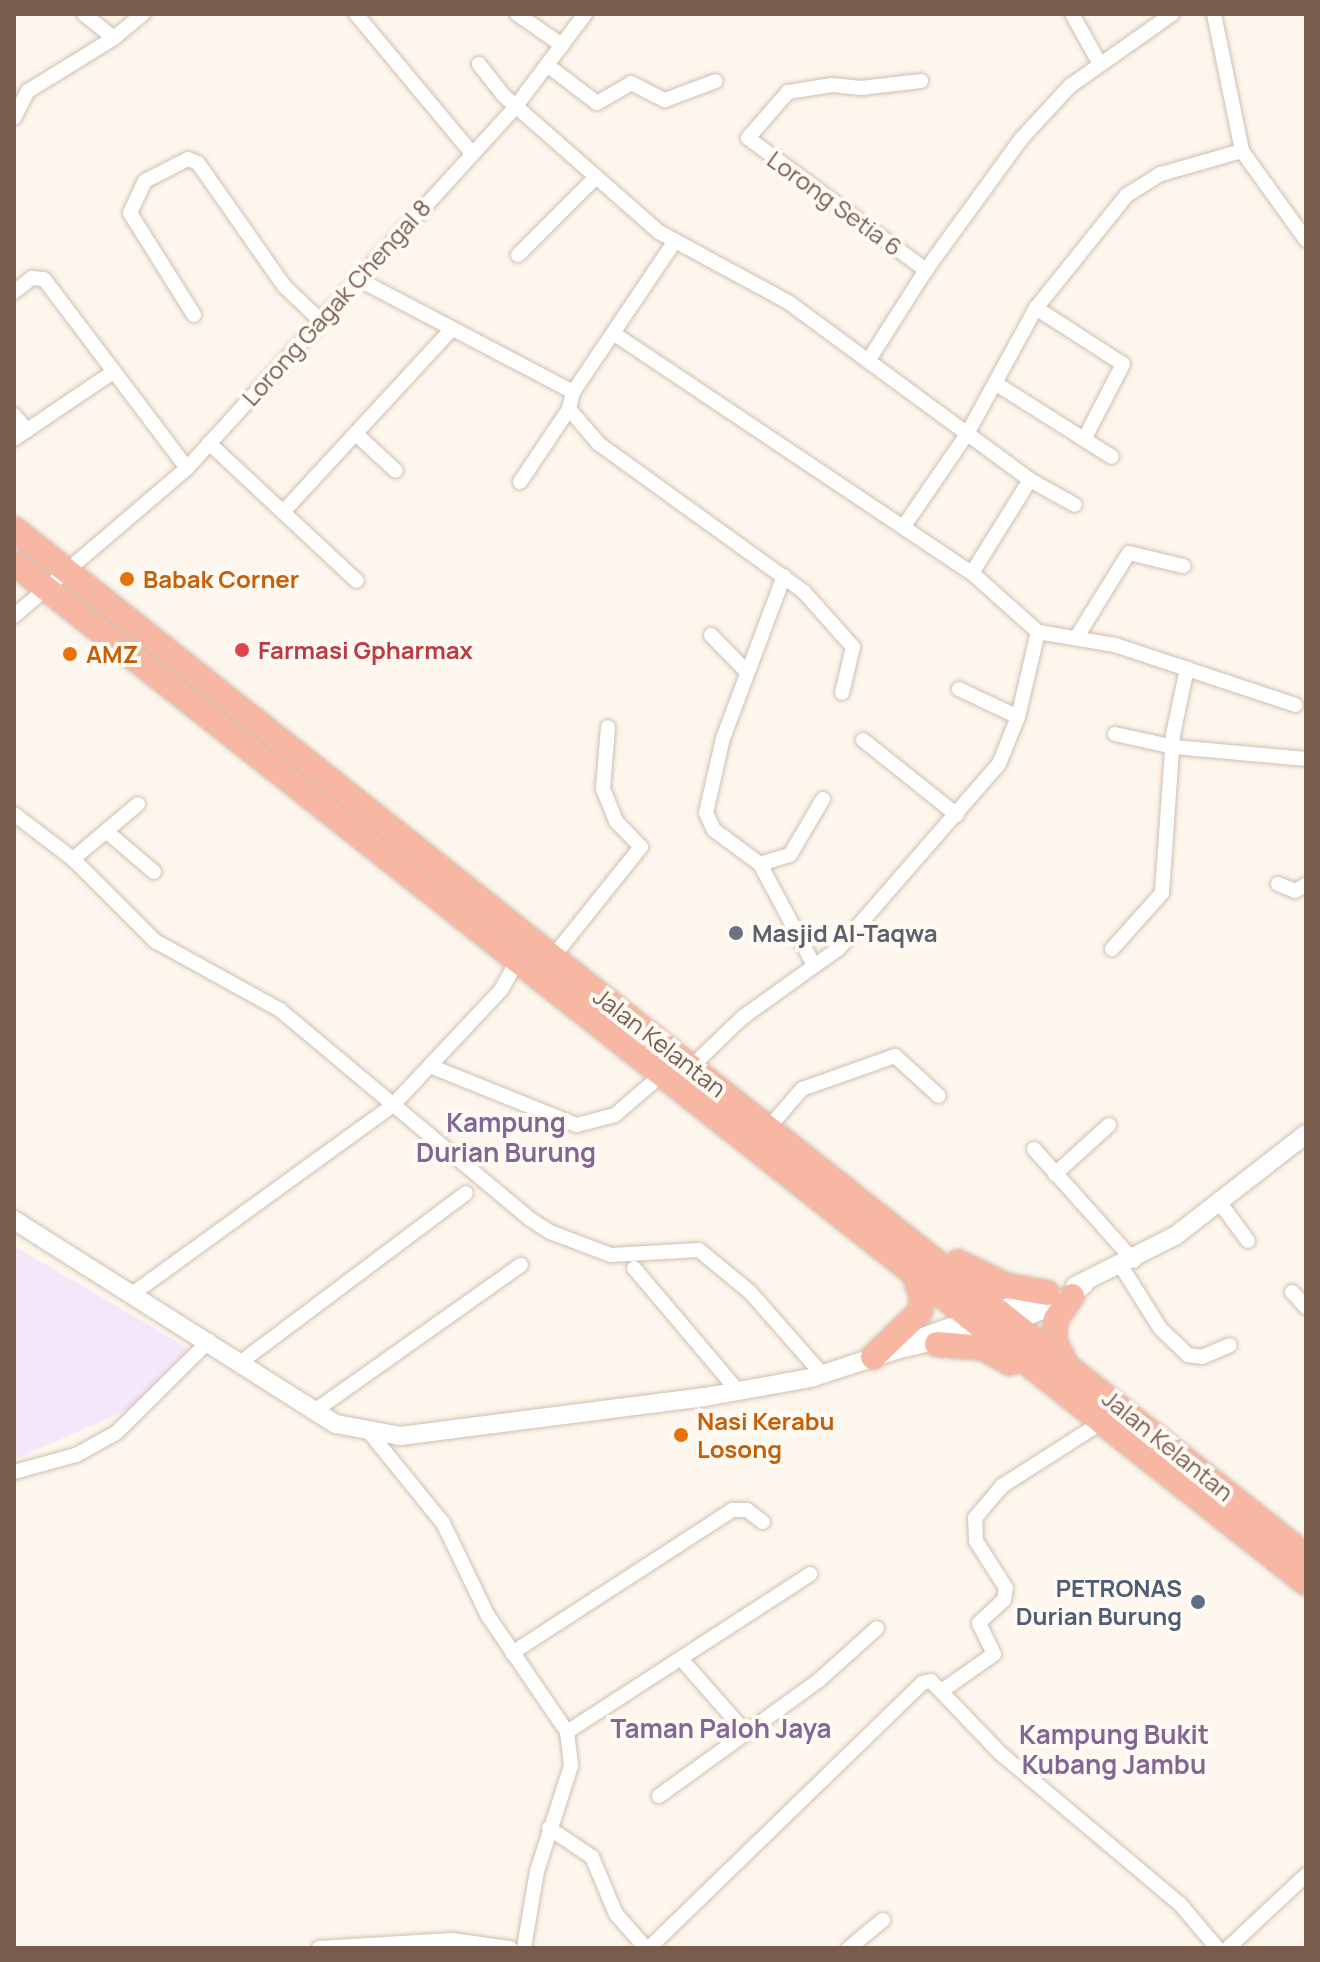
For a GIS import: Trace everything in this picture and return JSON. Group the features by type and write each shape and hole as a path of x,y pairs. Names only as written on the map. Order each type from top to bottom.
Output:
{"highway":[{"name":"Jalan Kelantan","path":"14,529 552,958 881,1215 1074,1400 1306,1583"},
{"name":"Jalan Kelantan","path":"14,563 159,673 653,1070 915,1275 1065,1364 1306,1556"},
{"path":"630,1019 625,1029 653,1070"},
{"path":"881,1215 990,1280 1068,1291 1056,1319 1054,1340 1065,1364"},
{"path":"884,1353 920,1312 922,1298 915,1275"},
{"path":"937,1344 984,1348 1074,1400"}],"street":[{"path":"84,14 114,38"},
{"path":"14,118 28,91 114,38 143,14"},
{"path":"356,14 472,153"},
{"path":"517,14 562,45"},
{"name":"Lorong Gagak Chengal 8","path":"14,616 43,587 187,468 356,278 516,106 585,14"},
{"path":"1072,14 1100,64"},
{"path":"868,361 926,270 1022,138 1070,86 1172,14"},
{"path":"1214,14 1242,151 1304,234"},
{"path":"479,64 516,106 675,241 788,302 1030,480 1075,505"},
{"path":"547,65 597,103 631,83 665,100 716,81"},
{"name":"Lorong Setia 6","path":"921,81 861,88 832,85 788,92 748,138 926,270"},
{"path":"904,526 967,434 1036,308 1127,195 1161,174 1242,151"},
{"path":"194,315 130,213 145,181 188,159 198,163 284,286 320,320"},
{"path":"518,255 596,177"},
{"path":"520,482 569,409 573,392 616,335 675,241"},
{"path":"14,292 32,278 44,279 187,468"},
{"path":"356,278 573,392"},
{"path":"1036,308 1123,364 1085,438"},
{"path":"283,512 452,329"},
{"path":"616,335 972,573 1030,619 1038,632 1018,717 999,764 838,949 743,1017 691,1067"},
{"path":"14,439 113,372"},
{"path":"995,383 1112,457"},
{"path":"569,409 599,444 784,576 851,642 854,654 842,693"},
{"path":"14,415 27,430"},
{"path":"356,434 396,471"},
{"path":"209,443 357,581"},
{"path":"972,573 1030,480"},
{"path":"1076,638 1129,553 1183,566"},
{"path":"784,576 723,738 706,813 714,830 760,864 814,965"},
{"path":"1038,632 1076,638 1187,668 1295,705"},
{"path":"711,635 747,672"},
{"path":"1112,949 1162,893 1174,747 1187,668"},
{"path":"959,689 1018,717"},
{"path":"552,958 641,847 616,821 603,788 608,727"},
{"path":"1115,734 1174,747 1306,759"},
{"path":"863,740 957,815"},
{"path":"760,864 790,855 823,799"},
{"path":"73,859 138,804"},
{"path":"14,814 73,859 155,941 280,1010 550,1232 611,1255 699,1250 750,1292 823,1375"},
{"path":"106,831 154,872"},
{"path":"1278,884 1295,891 1306,885"},
{"path":"135,1292 393,1105 501,990 517,961"},
{"path":"770,1126 802,1089 895,1056 939,1096"},
{"path":"430,1066 577,1125 615,1115 653,1070"},
{"path":"1055,1174 1109,1125"},
{"path":"14,1220 135,1292 336,1424 370,1433 400,1436 466,1430 738,1391 823,1375 992,1319 1068,1291 1128,1264 1220,1203 1306,1134"},
{"path":"1034,1149 1128,1264 1160,1328 1188,1355 1202,1357 1230,1345"},
{"path":"241,1362 466,1193"},
{"path":"1220,1203 1248,1241"},
{"path":"316,1410 521,1265"},
{"path":"634,1268 738,1391"},
{"path":"1292,1292 1306,1307"},
{"path":"884,1353 937,1344 992,1319"},
{"path":"14,1472 76,1455 116,1433 209,1341"},
{"path":"943,1690 994,1654 979,1623 1004,1600 1006,1588 976,1541 975,1518 1002,1486 1102,1422"},
{"path":"370,1433 443,1523 512,1653 567,1732 571,1766 549,1828 524,1948"},
{"path":"512,1653 732,1510 747,1510 763,1522"},
{"path":"567,1732 683,1661 810,1574"},
{"path":"659,1796 747,1734 877,1628"},
{"path":"683,1661 747,1734"},
{"path":"549,1828 592,1857 616,1914 647,1948 922,1683 931,1681 943,1690 989,1743 1180,1904 1217,1948"},
{"path":"1228,1948 1306,1875"},
{"path":"849,1948 883,1920"},
{"path":"319,1948 452,1940 510,1948"}],"shaded area":[{"path":"14,1246 188,1348 135,1406 14,1460"}],"place":[{"name":"Babak Corner","path":"127,579"},
{"name":"Farmasi Gpharmax","path":"242,650"},
{"name":"AMZ","path":"70,654"},
{"name":"Masjid Al-Taqwa","path":"736,933"},
{"name":"Nasi Kerabu Losong","path":"681,1435"},
{"name":"PETRONAS Durian Burung","path":"1198,1602"}],"district":[{"name":"Kampung Durian Burung","path":"506,1138"},
{"name":"Taman Paloh Jaya","path":"721,1729"},
{"name":"Kampung Bukit Kubang Jambu","path":"1114,1750"}]}
